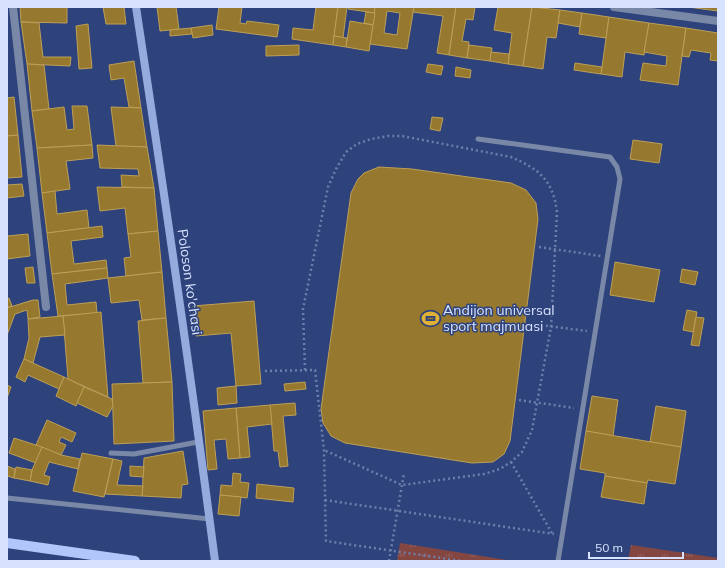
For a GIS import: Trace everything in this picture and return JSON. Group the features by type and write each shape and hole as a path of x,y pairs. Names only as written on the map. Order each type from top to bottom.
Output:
{"main road":[{"path":"7,542 135,561"}],"street":[{"path":"13,7 46,308"},
{"name":"Poloson ko'chasi","path":"136,7 178,286 215,561"},
{"path":"614,7 718,21"}],"lane":[{"path":"478,139 610,157 617,167 620,179 558,561"},
{"path":"111,453 134,454 198,442"},
{"path":"7,498 210,519"}],"path":[{"path":"305,370 303,309 328,186 346,152 357,144 371,139 402,136 511,157 527,164 542,174 551,187 556,199 557,212 551,327 537,403 528,441 522,452 500,469 484,474 402,485 324,450"},
{"path":"539,247 607,257"},
{"path":"532,324 595,333"},
{"path":"265,371 315,370 324,450 326,541 462,561"},
{"path":"519,400 583,409"},
{"path":"511,462 553,534"},
{"path":"389,561 404,473"},
{"path":"325,500 563,535"}],"green space":[{"path":"400,543 513,561 397,561"},
{"path":"631,545 718,558 718,561 628,561"}],"building":[{"path":"20,7 67,7 67,23 21,22"},
{"path":"103,7 124,7 126,24 106,24"},
{"path":"157,7 176,7 179,29 160,31"},
{"path":"219,7 242,7 240,23 246,24 247,21 279,25 277,37 216,29"},
{"path":"316,7 338,7 333,45 292,39 293,28 313,30"},
{"path":"338,7 347,7 343,38 334,36"},
{"path":"348,7 375,7 375,13 348,9"},
{"path":"375,7 414,7 407,49 370,44","holes":["387,11 400,13 397,35 384,33"]},
{"path":"414,7 456,7 449,55 437,53 443,16 413,12"},
{"path":"456,7 475,7 473,20 466,19 462,41 469,42 467,58 449,55"},
{"path":"498,7 532,7 523,66 508,64 512,33 494,30"},
{"path":"532,7 560,10 556,38 547,37 543,69 523,66"},
{"path":"688,7 718,7 718,11"},
{"path":"560,10 582,13 580,27 558,23"},
{"path":"366,12 375,13 373,25 364,23"},
{"path":"582,13 609,17 606,38 579,34"},
{"path":"609,17 649,23 644,55 625,52 622,77 601,74"},
{"path":"350,21 373,25 369,51 346,47"},
{"path":"21,22 39,23 43,57 71,57 70,66 27,64"},
{"path":"649,23 686,28 678,85 640,80 643,63 666,66 667,56 644,52"},
{"path":"88,24 92,68 79,69 76,26"},
{"path":"212,25 213,35 193,38 191,28"},
{"path":"191,28 192,34 170,36 170,30"},
{"path":"686,28 718,33 718,61 710,60 711,53 691,50 689,57 682,56"},
{"path":"334,36 347,38 346,47 333,45"},
{"path":"299,45 299,55 266,56 266,46"},
{"path":"469,45 492,48 490,61 467,58"},
{"path":"491,52 509,54 508,64 490,61"},
{"path":"134,61 141,108 129,107 124,78 111,80 109,65"},
{"path":"575,63 602,67 601,74 574,70"},
{"path":"27,64 44,65 49,109 32,111"},
{"path":"428,64 443,66 441,75 426,72"},
{"path":"456,67 471,70 470,78 455,76"},
{"path":"14,97 18,135 7,136 7,98"},
{"path":"72,106 87,106 92,145 37,148 32,111 64,107 67,130 74,129"},
{"path":"111,107 141,108 147,147 116,146"},
{"path":"432,117 443,118 440,131 430,129"},
{"path":"18,135 22,177 7,178 7,136"},
{"path":"633,140 662,144 659,163 630,159"},
{"path":"92,145 93,158 66,161 70,189 42,193 37,148"},
{"path":"97,145 147,147 154,188 122,187 121,175 139,176 138,169 100,168"},
{"name":"Andijon universal sport majmuasi","path":"379,167 412,169 511,183 526,190 536,203 538,219 510,441 504,454 493,462 472,463 345,443 331,436 323,423 321,409 351,193 358,179 364,173"},
{"path":"22,184 24,196 7,198 7,185"},
{"path":"97,187 154,188 158,231 128,234 125,208 100,211"},
{"path":"55,191 57,214 87,210 89,228 47,233 42,193"},
{"path":"102,226 103,237 71,241 74,264 106,260 107,268 52,274 47,233"},
{"path":"158,231 162,272 126,276 124,258 131,257 128,234"},
{"path":"28,234 30,256 7,259 7,236"},
{"path":"615,262 660,270 654,302 610,295"},
{"path":"33,267 35,283 27,283 25,268"},
{"path":"107,268 108,278 65,284 67,305 96,302 97,313 58,316 52,274"},
{"path":"682,269 698,272 695,285 680,282"},
{"path":"162,272 166,318 142,320 139,300 111,303 108,278"},
{"path":"9,298 12,306 7,308 7,299"},
{"path":"33,300 38,300 40,317 28,319 27,310 15,314 7,335 7,308"},
{"path":"254,301 261,384 236,386 231,333 196,336 193,306"},
{"path":"687,310 697,312 693,332 683,330"},
{"path":"101,312 108,397 68,379 63,316"},
{"path":"63,316 65,335 40,337 33,363 24,359 29,338 28,319"},
{"path":"696,317 704,318 699,346 691,345"},
{"path":"166,318 172,382 143,383 138,321"},
{"path":"24,359 64,377 59,389 28,375 25,382 16,377"},
{"path":"64,377 84,387 76,406 56,396"},
{"path":"172,382 174,441 114,444 112,384"},
{"path":"305,382 306,389 285,391 284,384"},
{"path":"7,385 11,387 7,398"},
{"path":"236,386 237,403 218,405 217,388"},
{"path":"84,387 112,399 113,406 107,417 77,403"},
{"path":"592,396 618,400 613,436 586,431"},
{"path":"295,403 296,415 283,416 288,466 280,467 278,451 274,451 270,405"},
{"path":"270,405 272,424 247,427 250,457 240,458 236,408"},
{"path":"656,406 686,411 681,447 650,442"},
{"path":"236,408 240,458 228,459 226,439 214,440 217,469 208,470 203,411"},
{"path":"47,420 76,433 72,442 61,437 59,442 66,445 61,455 36,445"},
{"path":"586,431 681,447 675,484 648,480 647,483 605,476 605,473 580,469"},
{"path":"14,438 42,447 36,463 9,453"},
{"path":"42,447 61,455 80,459 78,469 49,462 44,475 50,477 48,485 30,481 32,470"},
{"path":"183,451 188,484 182,485 181,498 142,496 144,458"},
{"path":"82,453 113,459 104,497 73,491"},
{"path":"113,459 122,461 117,485 143,486 142,496 105,494"},
{"path":"7,466 15,469 14,478 7,476"},
{"path":"130,466 144,467 143,477 130,476"},
{"path":"16,467 32,470 30,481 14,478"},
{"path":"233,473 241,474 240,482 249,483 247,498 220,495 221,485 232,486"},
{"path":"605,476 647,483 644,504 601,497"},
{"path":"257,484 294,488 293,502 256,498"},
{"path":"220,495 241,497 239,516 218,514"}],"place":[{"name":"Andijon universal sport majmuasi","path":"430,318"}]}
